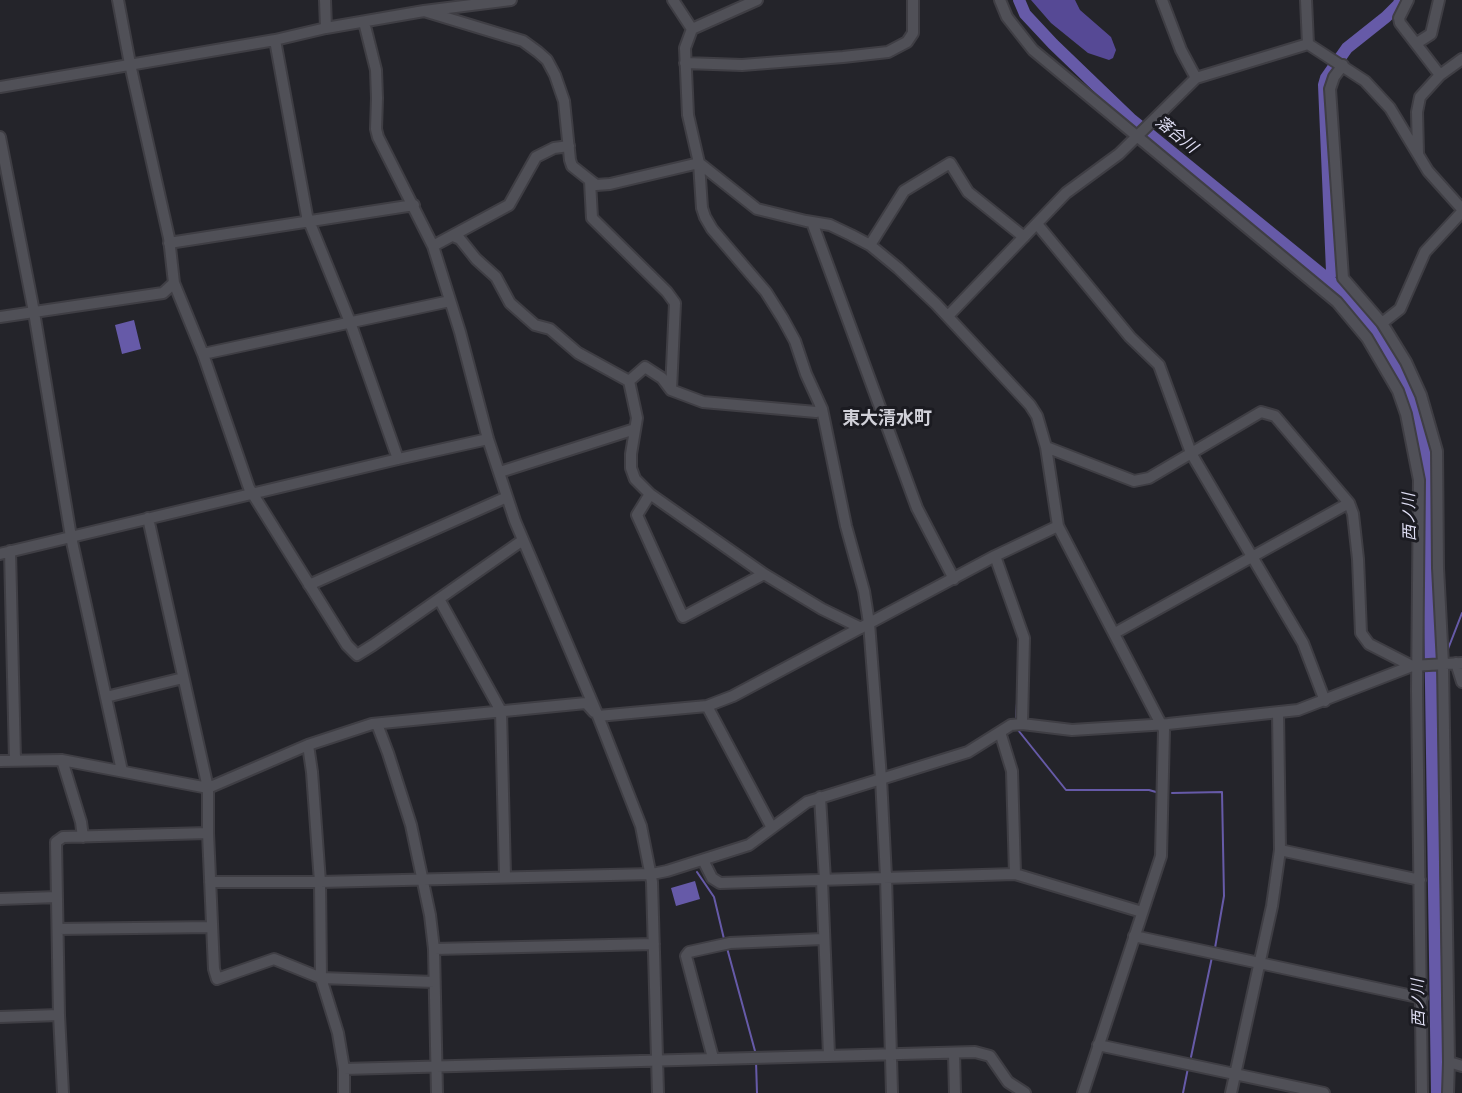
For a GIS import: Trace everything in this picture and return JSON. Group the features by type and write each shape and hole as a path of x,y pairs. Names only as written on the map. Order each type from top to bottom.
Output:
{"street":[{"path":"118,0 169,243 174,283 252,493 347,645 357,654 523,540"},
{"path":"325,0 326,28"},
{"path":"0,87 275,40 326,28 424,11 511,0"},
{"path":"673,0 692,29"},
{"path":"757,0 692,29 685,48 688,115 699,163 702,208 705,217 712,229 766,292 783,319 795,341 806,374 822,409 844,515 864,591 865,625 881,778 892,1093"},
{"path":"685,63 742,65 888,52 907,42 913,33 913,0"},
{"path":"1000,0 1007,17 1034,50 1337,303 1367,338 1398,391 1406,414 1419,480 1417,666 1422,1093"},
{"path":"1162,0 1180,50 1196,78"},
{"path":"1306,0 1308,44"},
{"path":"1408,0 1399,18 1400,23 1440,75"},
{"path":"1417,43 1431,34 1439,0"},
{"path":"424,11 523,41 547,60 561,90 573,166 596,185 610,184 699,163 728,184 753,207 830,225 870,245 898,268 948,316 1030,405 1037,416 1046,447 1058,526 1164,730 1162,847 1083,1093"},
{"path":"364,22 375,70 378,137 433,246 488,439 507,496 641,826 652,874 658,1093"},
{"path":"275,40 307,216 350,322 398,459"},
{"path":"948,316 1066,193 1119,154 1196,78 1308,44 1365,81 1390,108 1428,171 1462,211 1425,252 1400,309 1382,323"},
{"path":"1418,154 1417,112 1420,97 1440,75 1462,59"},
{"path":"1339,62 1330,89 1343,278 1382,323 1415,380 1437,451 1448,1093"},
{"path":"0,137 34,312 71,537 122,771"},
{"path":"433,246 509,205 536,157 554,148 569,146"},
{"path":"870,245 904,191 950,163 968,192 1024,237"},
{"path":"590,180 592,218 667,292 675,303 671,390"},
{"path":"169,243 414,205"},
{"path":"812,222 920,516 954,579"},
{"path":"1037,224 1130,337 1159,365 1191,453 1303,643 1324,701"},
{"path":"453,236 460,239 476,259 496,277 510,303 535,325 550,329 578,353 629,381 637,418 631,454 631,468 635,480 650,494 764,574 822,609 865,625"},
{"path":"0,317 163,292 174,283"},
{"path":"202,354 450,301"},
{"path":"629,381 645,367 662,378 671,390 703,402 816,412 822,409"},
{"path":"1046,447 1134,481 1149,478 1261,412 1275,416 1349,503 1353,514 1358,559 1361,633 1369,644 1417,666"},
{"path":"500,472 635,429"},
{"path":"15,760 5,553 488,439"},
{"path":"650,494 637,515 683,617 764,574"},
{"path":"309,585 507,496"},
{"path":"1115,633 1349,503"},
{"path":"148,518 208,788 212,927 214,969 217,979 274,959 321,978 434,982"},
{"path":"598,716 706,706 733,696 995,556 1058,526"},
{"path":"995,556 1024,638 1022,724"},
{"path":"439,599 501,711 505,876"},
{"path":"210,882 320,882 652,874 749,845 807,802 820,796 968,752 1011,725 1022,724 1072,730 1162,725 1278,713 1298,710 1417,666 1459,663 1462,682"},
{"path":"106,697 183,678"},
{"path":"0,760 62,760 208,788 308,745 377,724 586,703 598,716"},
{"path":"706,706 772,828"},
{"path":"1231,1093 1272,906 1280,850 1278,713"},
{"path":"377,724 411,825 430,915 434,949 437,1093"},
{"path":"1000,732 1012,771 1015,874"},
{"path":"308,745 320,882 321,978 338,1033 344,1069 344,1093"},
{"path":"62,760 81,822 83,837"},
{"path":"820,796 824,880 823,939 829,1055"},
{"path":"63,1093 59,1015 56,842 63,837 208,833"},
{"path":"1280,850 1420,880"},
{"path":"703,860 712,878 720,883 1015,874 1142,912"},
{"path":"0,899 57,897"},
{"path":"58,929 212,927"},
{"path":"1134,936 1422,999"},
{"path":"713,1058 686,956 689,952 730,943 823,939"},
{"path":"434,949 654,944"},
{"path":"0,1017 59,1015"},
{"path":"1098,1045 1324,1093"},
{"path":"344,1069 975,1052 990,1056 1008,1082 1025,1093"},
{"path":"954,1053 955,1093"},
{"path":"1449,1062 1462,1066"}],"shaded area":[{"path":"1031,0 1075,0 1080,10 1111,37 1116,50 1113,58 1109,60 1088,53 1051,23"},
{"path":"134,320 141,349 122,354 115,325"},
{"path":"695,881 700,899 676,906 671,888"}],"waterway":[{"name":"西ノ川","path":"1019,0 1025,14 1053,44 1132,120 1335,285 1363,315 1386,346 1403,377 1426,453 1428,480 1437,1093"},
{"name":"西ノ川","path":"1328,279 1332,271 1324,85 1326,78 1347,48 1386,17 1400,0"},
{"path":"1448,649 1462,613"},
{"path":"1016,718 1018,688"},
{"path":"1018,730 1066,790 1149,790 1156,792"},
{"path":"1172,793 1222,792 1224,896 1215,948"},
{"path":"697,872 714,897 724,939"},
{"path":"727,948 755,1051"},
{"path":"1191,1057 1212,957"},
{"path":"756,1061 757,1093"},
{"path":"1183,1093 1188,1068"}],"district":[{"name":"東大清水町","path":"887,419"}],"water label":[{"name":"落合川","path":"1176,135"}]}
